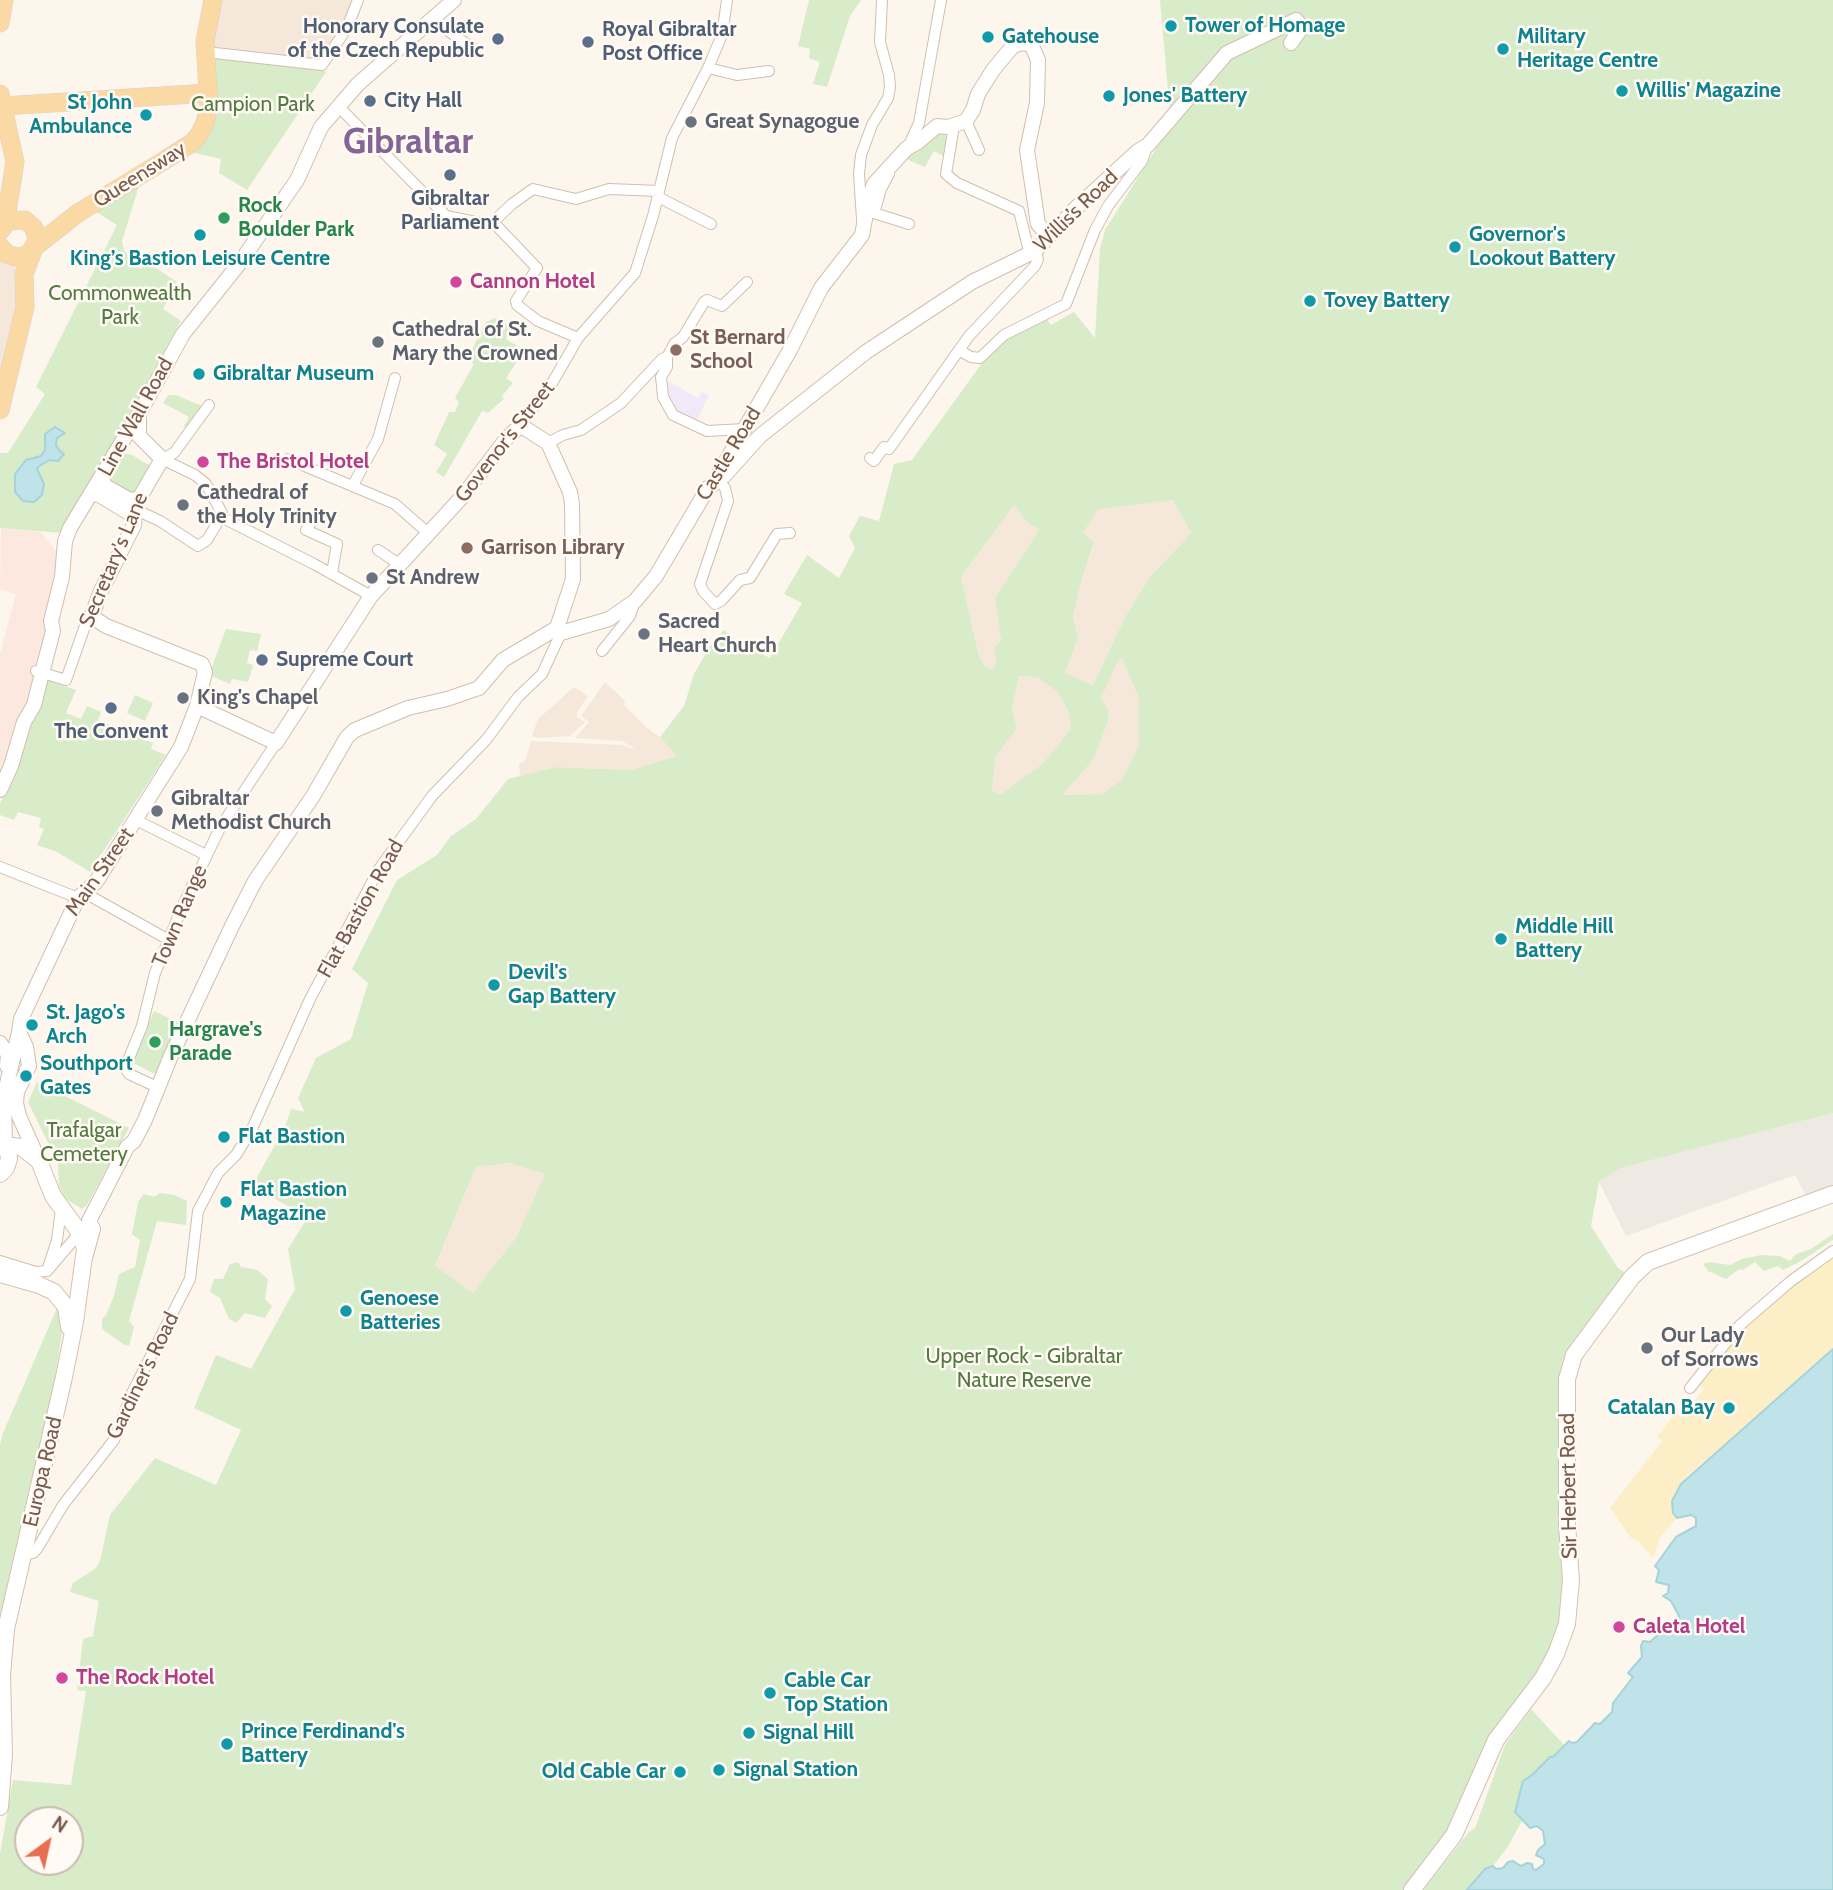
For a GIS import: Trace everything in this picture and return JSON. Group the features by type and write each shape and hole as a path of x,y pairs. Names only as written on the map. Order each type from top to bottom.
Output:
{"main road":[{"path":"0,23 4,0"},
{"name":"Queensway","path":"0,410 25,307 24,274 32,236 64,222 193,142 199,135 207,116 209,93 206,29 213,0"},
{"path":"5,252 25,257 32,236 16,204 15,162 1,100 209,93"},
{"path":"2,227 15,175"},
{"path":"2,227 13,220 32,236"},
{"path":"5,252 24,274"},
{"path":"0,1174 8,1165 4,1146 21,1147 39,1161 47,1184 61,1210 84,1227"},
{"name":"Sir Herbert Road","path":"1412,1890 1454,1835 1496,1740 1543,1678 1556,1654 1567,1624 1572,1580 1567,1524 1567,1379 1574,1355 1632,1277 1648,1262 1833,1194"},
{"name":"Europa Road","path":"0,1807 4,1763 4,1646 57,1415 75,1322 84,1259 84,1227"},
{"path":"0,1275 50,1289 64,1302 71,1340"}],"street":[{"path":"206,52 322,65 347,28 358,0"},
{"name":"Line Wall Road","path":"0,790 11,766 24,722 33,705 39,672 53,631 51,621 62,577 65,541 183,334 263,230 297,180 321,127 338,106 358,84 454,0"},
{"name":"Govenor's Street","path":"397,566 462,497 506,438 518,428 551,385 578,338 635,273 659,194 672,138 722,35 727,0"},
{"path":"862,232 859,193 861,155 872,125 888,98 890,87 890,75 880,42 882,0"},
{"path":"862,232 874,184 908,147 916,131 941,0"},
{"path":"431,19 474,49"},
{"name":"Willis’s Road","path":"718,479 760,436 866,352 972,282 1033,253 1084,201 1148,145 1227,52 1296,20 1302,27 1291,43"},
{"path":"922,103 937,126 944,128 960,123 973,110 978,94 1004,56 1018,44 1026,43 1032,46 1037,55 1039,81 1027,150 1038,224 1049,236"},
{"path":"708,68 741,75 769,71"},
{"path":"338,106 446,216 476,222 493,222 533,189 576,199 610,189 659,194 711,224"},
{"path":"960,123 979,150"},
{"path":"870,458 874,461 884,447 889,449 969,336 1035,266 1038,259 1033,253 1018,210 960,184 946,174 960,123"},
{"path":"908,147 937,126"},
{"path":"959,350 971,357 980,358 1004,335 1068,302 1095,230 1108,206 1142,161 1148,145"},
{"path":"893,165 881,189 874,213 909,224"},
{"path":"493,222 537,268 516,301 517,306 538,321 578,338"},
{"name":"Castle Road","path":"84,1227 127,1147 138,1133 156,1095 157,1087 253,886 313,796 351,732 408,708 479,688 503,660 557,628 609,619 635,601 656,576 704,494 718,479 725,461 821,288 862,232"},
{"path":"745,429 707,431 673,415 663,397 661,377 674,344 683,337 704,302 707,300 722,306 747,282"},
{"path":"548,443 562,435 581,430 611,410 667,357"},
{"path":"354,485 378,439 395,378"},
{"path":"162,459 174,453 209,405"},
{"path":"92,494 135,508 198,546 207,540 221,517 222,513 206,484 195,475 162,459 139,436 140,412"},
{"path":"518,428 523,428 548,443 572,497 573,579 557,628"},
{"name":"Secretary's Lane","path":"39,672 66,680 86,623 94,618 96,604 132,530 135,508 162,459"},
{"path":"288,459 396,504 428,533"},
{"path":"102,478 105,486 130,500 135,508"},
{"path":"718,479 726,488 728,501 700,584 703,592 715,604 740,580 750,578 777,534 790,533"},
{"path":"221,517 332,573 371,596"},
{"path":"310,524 306,530 337,544 332,573"},
{"path":"378,550 397,566"},
{"name":"Town Range","path":"157,1087 128,1074 125,1068 142,1026 155,973 206,855 227,816 371,596 397,566"},
{"path":"602,651 630,616 635,601"},
{"name":"Main Street","path":"4,1146 4,1097 23,1013 81,895 96,882 181,747 197,706 205,672 202,664 106,626 94,618"},
{"name":"Flat Bastion Road","path":"218,1173 236,1155 252,1129 310,999 379,869 432,796 486,740 518,697 542,674 557,628"},
{"path":"197,706 276,743"},
{"path":"136,820 206,855"},
{"path":"0,867 81,895 169,940"},
{"path":"0,1090 9,1058 7,1050 0,1044 19,1032 29,1061 26,1076 17,1092 16,1109 39,1161"},
{"name":"Gardiner's Road","path":"23,1554 33,1553 40,1546 62,1504 114,1440 132,1393 190,1279 198,1212 218,1173"},
{"path":"47,1271 57,1240 61,1210"},
{"path":"0,1261 36,1272 47,1271 84,1227"},
{"path":"1690,1388 1740,1325 1791,1280 1833,1251"}],"shaded area":[{"path":"220,0 355,0 344,25 319,61 210,47"},
{"path":"0,256 12,264 22,283 0,395"},
{"path":"670,382 698,398 702,392 709,395 696,422 670,405 666,387"},
{"path":"1173,500 1191,533 1150,577 1125,617 1093,685 1065,673 1078,638 1073,616 1094,543 1082,533 1098,508"},
{"path":"1014,505 1027,522 1039,530 995,598 1001,641 996,666 992,669 985,666 979,656 961,577"},
{"path":"1,528 41,532 59,555 48,630 30,704 0,780 0,654 16,594 0,589"},
{"path":"1122,658 1139,699 1139,745 1123,778 1103,794 1061,795 1093,760 1108,722 1109,711 1101,699 1117,663"},
{"path":"1019,676 1038,677 1058,693 1068,710 1071,729 1042,764 1000,795 992,790 996,756 1017,728 1012,709"},
{"path":"605,682 625,701 624,705 678,756 630,770 556,767 520,776 519,764 525,761 531,741 622,745 636,750 622,741 575,738 589,722 581,716"},
{"path":"574,687 588,696 577,712 577,717 585,722 570,736 532,736 538,719"},
{"path":"1833,1113 1833,1191 1808,1200 1795,1175 1626,1236 1599,1182 1619,1168"},
{"path":"510,1163 546,1173 517,1236 473,1293 435,1267 476,1167"}],"green space":[{"path":"809,0 861,0 850,16 827,87 813,84 820,62 809,58 810,49 798,46"},
{"name":"Upper Rock - Gibraltar Nature Reserve","path":"1160,0 1833,0 1833,1113 1620,1168 1599,1182 1591,1226 1618,1268 1632,1277 1574,1355 1567,1624 1508,1723 1464,1816 1412,1890 0,1890 0,1854 13,1780 71,1785 86,1691 77,1690 83,1639 93,1636 99,1601 70,1592 73,1583 96,1568 110,1515 155,1458 216,1485 241,1430 194,1408 216,1355 251,1369 295,1289 288,1249 308,1217 252,1186 285,1127 291,1109 305,1112 298,1098 316,1058 351,1039 368,983 352,969 397,880 437,855 451,836 476,819 508,779 556,767 630,770 677,756 660,737 684,706 694,674 710,646 724,630 742,645 770,658 802,603 784,594 807,555 839,578 855,548 849,536 860,516 879,521 894,464 912,460 982,363 1007,338 1046,318 1051,325 1074,312 1095,338 1100,249 1105,230 1171,125","holes":["1173,500 1191,533 1150,577 1125,617 1093,685 1065,673 1078,638 1073,616 1094,542 1083,533 1098,509","1014,505 1027,522 1039,530 995,598 1001,641 995,647 996,665 992,669 985,666 979,656 961,577","1122,658 1139,699 1139,745 1123,778 1103,794 1062,795 1093,760 1108,722 1109,711 1101,699 1117,663","1019,676 1038,677 1058,693 1068,710 1071,729 1042,764 1000,795 992,790 996,756 1017,728 1012,709","510,1163 545,1174 517,1236 473,1293 435,1266 476,1167"]},
{"name":"Campion Park","path":"209,56 320,68 326,72 247,190 219,173 221,159 190,152 207,134"},
{"path":"939,131 949,138 943,156 934,151 925,167 906,159"},
{"name":"Commonwealth Park","path":"139,186 122,241 124,250 140,269 149,263 177,282 163,309 181,321 123,427 122,435 118,434 62,533 0,528 0,453 8,453 45,394 36,387 117,225 93,210"},
{"path":"495,318 512,328 506,339 517,346 513,353 520,357 506,378 513,383 502,396 504,399 488,413 482,411 444,477 436,472 447,454 434,445 449,412 455,412 459,402 455,398 474,364 467,359 486,322"},
{"path":"168,395 176,395 204,407 194,414 195,418 189,426 183,427 189,417 163,403"},
{"path":"122,453 132,455 149,465 152,470 138,494 130,497 107,484 108,476"},
{"path":"226,629 261,634 257,651 250,650 247,663 253,665 248,682 232,679 230,684 209,675"},
{"path":"48,680 76,690 66,713 81,719 87,706 101,712 98,720 153,743 151,749 166,755 90,872 57,852 37,845 44,829 39,827 41,818 18,812 14,820 0,815 0,804"},
{"path":"135,695 153,703 145,721 127,713"},
{"name":"Hargrave's Parade","path":"154,1011 179,1023 155,1074 131,1062"},
{"name":"Trafalgar Cemetery","path":"37,1082 129,1128 87,1205 82,1209 66,1199 62,1193 58,1163 28,1102"},
{"path":"160,1193 187,1201 186,1225 157,1221 129,1321 134,1327 129,1346 102,1329 102,1319 114,1296 119,1274 135,1267 140,1240 132,1234 138,1202 144,1194 154,1197"},
{"path":"1833,1234 1833,1240 1783,1270 1778,1266 1764,1271 1755,1262 1726,1279 1708,1271 1703,1264 1710,1262 1730,1265 1761,1255 1780,1256 1790,1261 1796,1254 1811,1249"},
{"path":"238,1262 241,1267 257,1270 268,1279 265,1299 272,1306 265,1318 245,1313 236,1323 229,1319 220,1298 210,1292 214,1279 223,1279 230,1264"},
{"path":"57,1308 63,1326 54,1384 9,1577 0,1632 0,1444"},
{"path":"1531,1709 1564,1745 1523,1781 1516,1804 1522,1821 1507,1848 1493,1866 1485,1869 1467,1890 1423,1890 1475,1828 1505,1745"}],"sand":[{"name":"Catalan Bay","path":"1833,1255 1833,1349 1688,1475 1673,1495 1673,1512 1677,1518 1660,1537 1653,1558 1639,1542 1631,1538 1610,1508 1662,1441 1657,1437 1675,1413 1682,1417 1704,1389 1698,1383 1743,1329 1765,1307"}],"water":[{"path":"55,427 65,433 57,438 56,445 64,454 58,461 49,460 38,467 44,484 42,495 34,502 23,501 15,492 15,474 26,460 41,456 45,450 45,434"},
{"path":"1833,1349 1833,1890 1467,1890 1485,1869 1493,1866 1496,1869 1503,1868 1513,1861 1521,1866 1532,1864 1536,1870 1544,1864 1544,1859 1536,1855 1545,1844 1543,1831 1537,1826 1530,1828 1515,1812 1523,1781 1569,1741 1577,1742 1595,1723 1600,1724 1612,1712 1613,1703 1633,1677 1628,1673 1642,1657 1643,1641 1650,1642 1660,1633 1676,1631 1679,1616 1671,1601 1663,1596 1668,1593 1669,1585 1656,1582 1659,1570 1655,1566 1676,1537 1696,1526 1696,1518 1691,1515 1677,1518 1673,1513 1672,1501 1681,1484"}],"place":[{"name":"Tower of Homage","path":"1171,26"},
{"name":"Gatehouse","path":"988,37"},
{"name":"Honorary Consulate of the Czech Republic","path":"498,39"},
{"name":"Royal Gibraltar Post Office","path":"588,42"},
{"name":"Military Heritage Centre","path":"1503,49"},
{"name":"Willis' Magazine","path":"1622,91"},
{"name":"Jones' Battery","path":"1109,96"},
{"name":"City Hall","path":"370,101"},
{"name":"St John Ambulance","path":"146,115"},
{"name":"Great Synagogue","path":"691,122"},
{"name":"Gibraltar Parliament","path":"450,175"},
{"name":"Rock Boulder Park","path":"224,218"},
{"name":"King’s Bastion Leisure Centre","path":"200,235"},
{"name":"Governor's Lookout Battery","path":"1455,247"},
{"name":"Cannon Hotel","path":"456,282"},
{"name":"Tovey Battery","path":"1310,301"},
{"name":"Cathedral of St. Mary the Crowned","path":"378,342"},
{"name":"St Bernard School","path":"676,350"},
{"name":"Gibraltar Museum","path":"199,374"},
{"name":"The Bristol Hotel","path":"203,462"},
{"name":"Cathedral of the Holy Trinity","path":"183,505"},
{"name":"Garrison Library","path":"467,548"},
{"name":"St Andrew","path":"372,578"},
{"name":"Sacred Heart Church","path":"644,634"},
{"name":"Supreme Court","path":"262,660"},
{"name":"King's Chapel","path":"183,698"},
{"name":"The Convent","path":"111,708"},
{"name":"Gibraltar Methodist Church","path":"157,811"},
{"name":"Middle Hill Battery","path":"1501,939"},
{"name":"Devil's Gap Battery","path":"494,985"},
{"name":"St. Jago's Arch","path":"32,1025"},
{"name":"Hargrave's Parade","path":"155,1042"},
{"name":"Southport Gates","path":"26,1076"},
{"name":"Flat Bastion","path":"224,1137"},
{"name":"Flat Bastion Magazine","path":"226,1202"},
{"name":"Genoese Batteries","path":"346,1311"},
{"name":"Our Lady of Sorrows","path":"1647,1348"},
{"name":"Catalan Bay","path":"1729,1408"},
{"name":"Caleta Hotel","path":"1619,1627"},
{"name":"The Rock Hotel","path":"62,1678"},
{"name":"Cable Car Top Station","path":"770,1693"},
{"name":"Signal Hill","path":"749,1733"},
{"name":"Prince Ferdinand's Battery","path":"227,1744"},
{"name":"Signal Station","path":"719,1770"},
{"name":"Old Cable Car","path":"680,1772"}],"district":[{"name":"Gibraltar","path":"408,143"}]}
